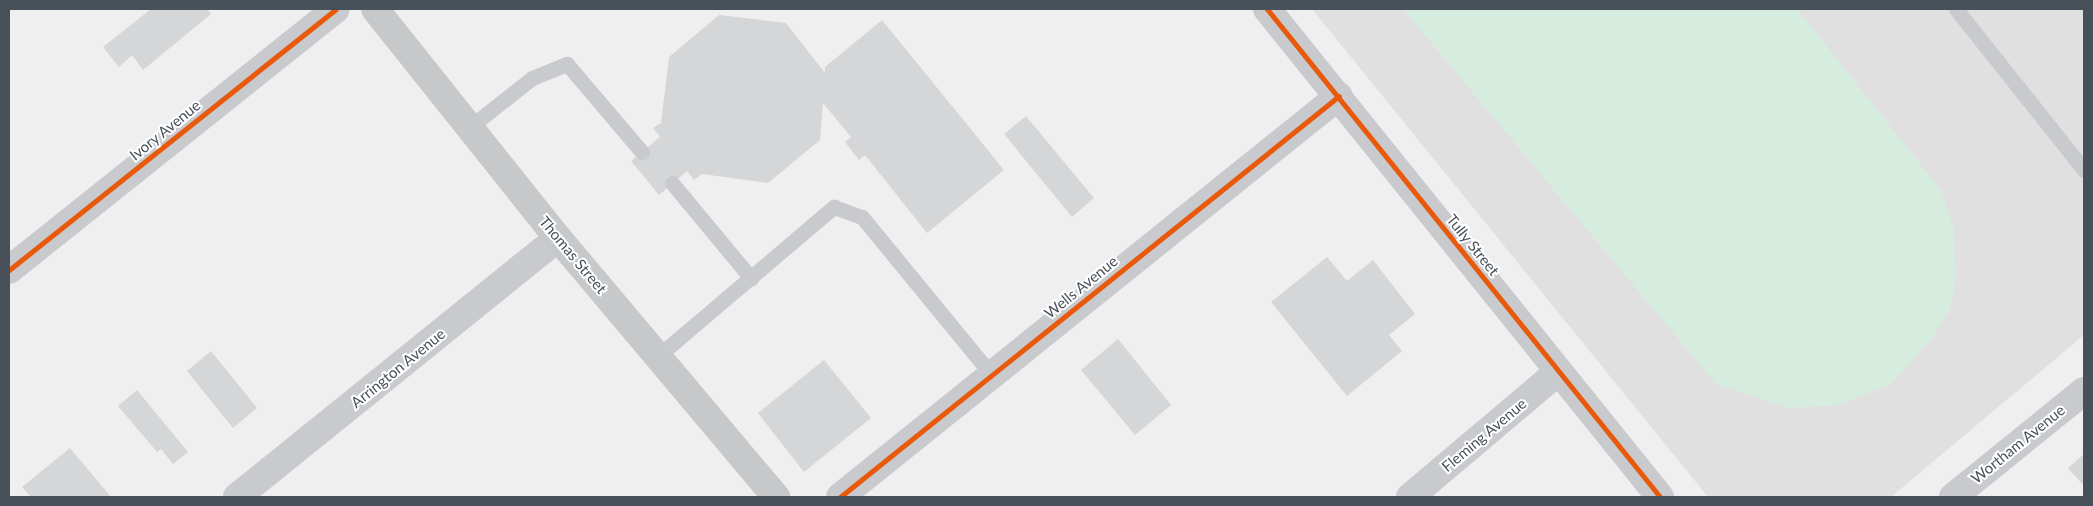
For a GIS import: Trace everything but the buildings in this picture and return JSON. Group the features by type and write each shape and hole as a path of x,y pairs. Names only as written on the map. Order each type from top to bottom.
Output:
{"main road":[{"name":"Thomas Street","path":"375,9 558,238 776,497"}],"street":[{"name":"Ivory Avenue","path":"9,270 336,9"},
{"name":"Tully Street","path":"1267,9 1339,96 1558,372 1660,497"},
{"name":"Wells Avenue","path":"840,497 1339,96"},
{"name":"Arrington Avenue","path":"238,497 558,238"},
{"name":"Fleming Avenue","path":"1410,497 1558,372"},
{"name":"Wortham Avenue","path":"1952,497 2084,391"}],"lane":[{"path":"1956,9 2084,170"},
{"path":"470,128 532,78 567,64 642,152"},
{"path":"672,183 750,278"},
{"path":"658,356 834,207 849,209 862,217 992,375"}],"shaded area":[{"path":"1312,9 2084,9 2084,335 1891,497 1708,497"}],"green space":[{"path":"1403,9 1797,9 1941,190 1953,227 1956,279 1949,311 1930,341 1891,384 1837,405 1790,408 1716,384"}],"cycle path":[{"path":"9,270 336,9"},
{"path":"1267,9 1660,497"},
{"path":"840,497 1339,96"}]}
